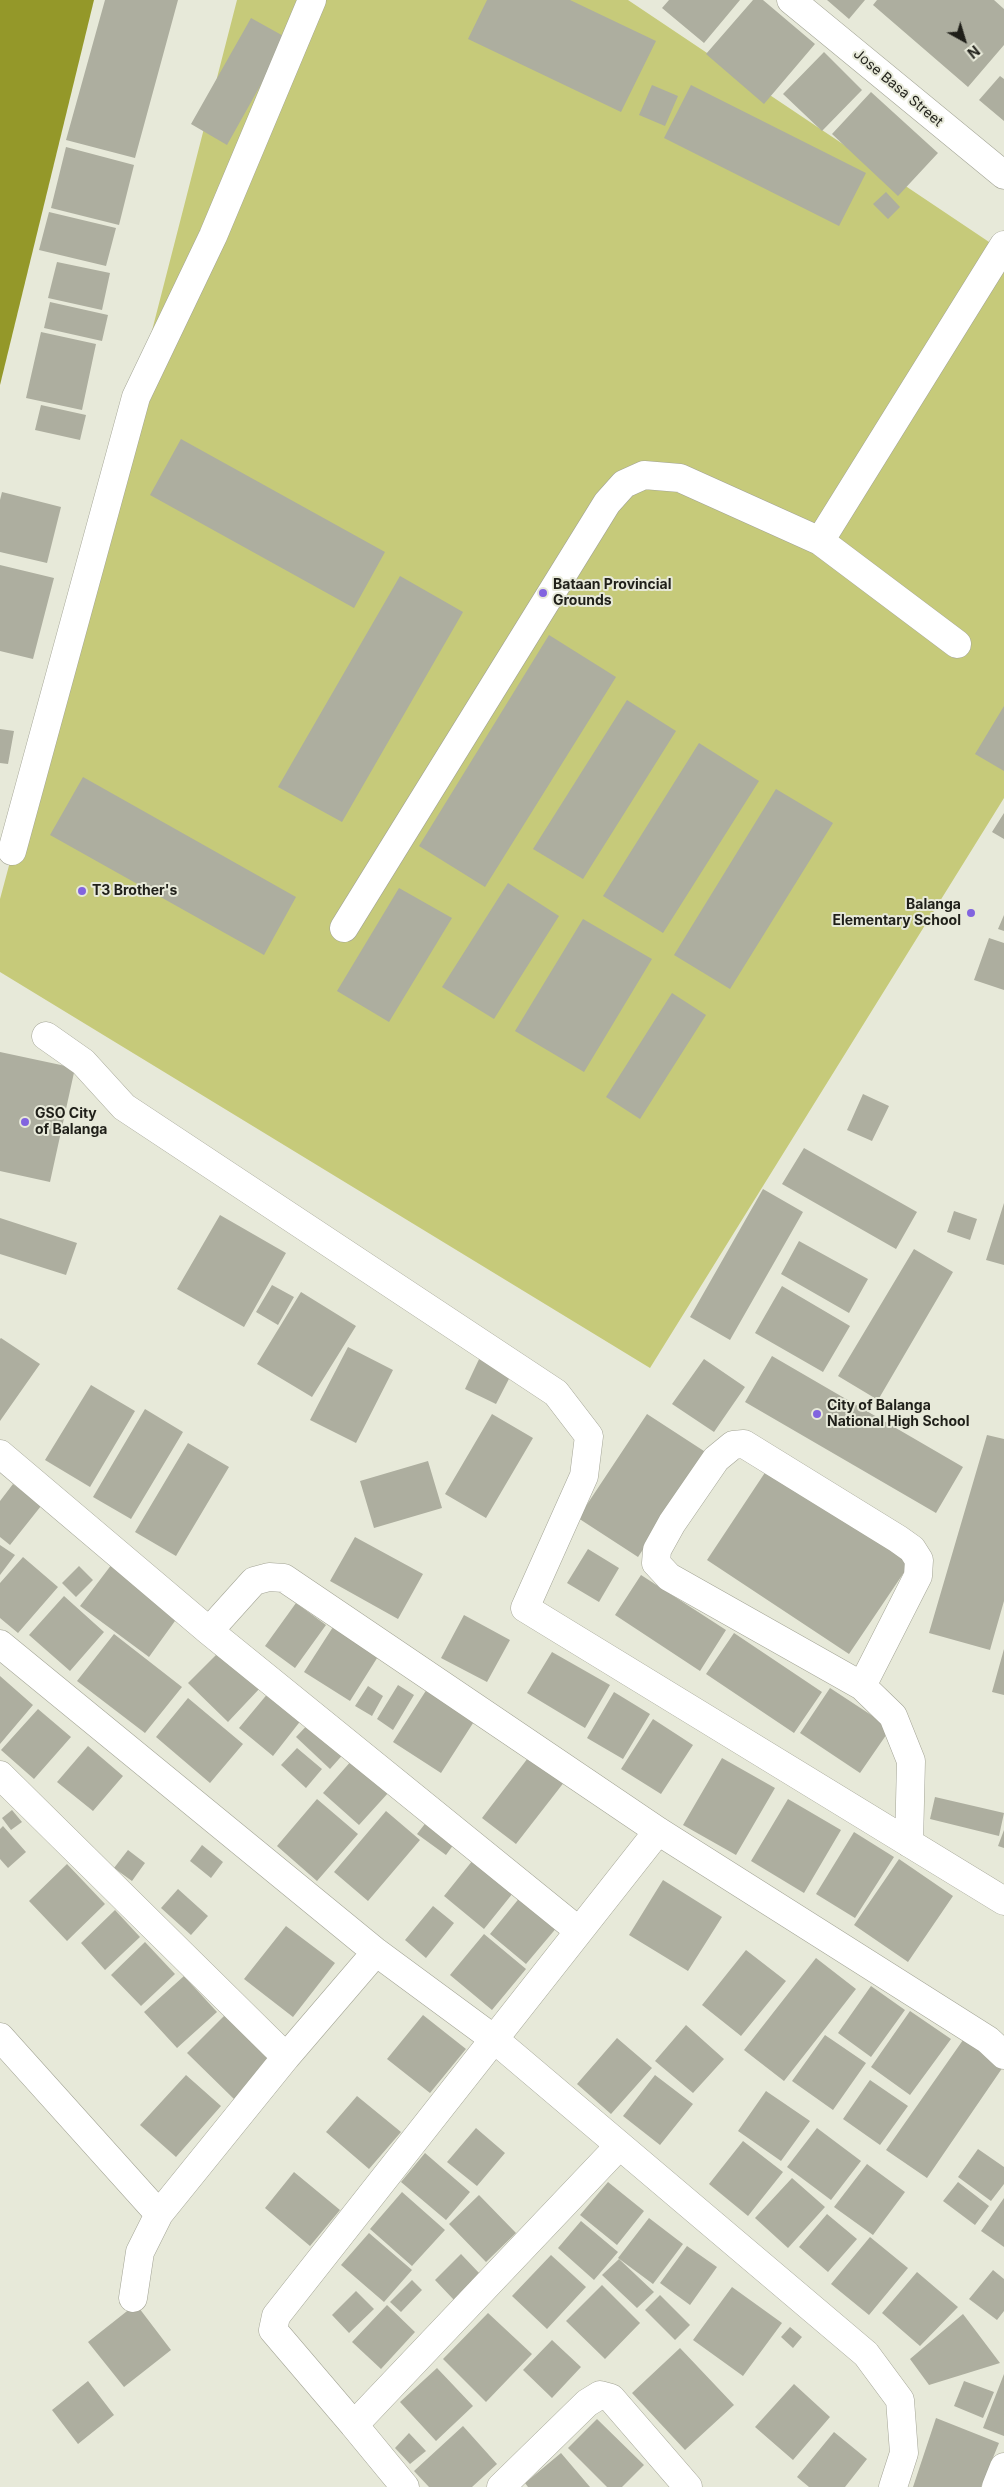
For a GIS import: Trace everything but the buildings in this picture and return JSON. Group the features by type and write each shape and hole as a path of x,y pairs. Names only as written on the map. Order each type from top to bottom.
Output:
{"street":[{"path":"12,851 136,397 213,236 312,0"},
{"name":"Jose Basa Street","path":"792,0 1004,175"},
{"path":"820,540 1004,245"},
{"path":"344,928 607,503 624,484 644,475 680,478 820,540 957,644"},
{"path":"46,1036 83,1062 124,1107 556,1393 588,1436 584,1476 525,1608 1004,1901"},
{"path":"862,1686 918,1576 919,1560 912,1549 874,1524 744,1444 733,1445 716,1459 672,1524 657,1550 656,1563 669,1577 862,1686 892,1716 911,1761 909,1843"},
{"path":"0,1454 209,1631 579,1932"},
{"path":"209,1631 254,1581 269,1576 284,1578 658,1831 988,2040 1004,2055"},
{"path":"0,1644 376,1952 494,2039 866,2354 900,2400 904,2453 893,2487"},
{"path":"0,1775 286,2057"},
{"path":"405,2487 273,2330 276,2316 658,1831"},
{"path":"133,2298 140,2252 159,2214 286,2057 376,1952"},
{"path":"0,2037 159,2214"},
{"path":"354,2426 620,2146"},
{"path":"501,2487 586,2403 600,2395 611,2398 688,2487"},
{"path":"996,2487 1004,2468"}],"green space":[{"name":"Bataan Provincial Grounds","path":"237,0 628,0 1004,252 1004,798 650,1368 0,972 0,899 137,389"}],"shaded area":[{"path":"0,0 94,0 0,385"}],"place":[{"name":"Bataan Provincial Grounds","path":"543,593"},
{"name":"T3 Brother's","path":"82,891"},
{"name":"Balanga Elementary School","path":"971,913"},
{"name":"GSO City of Balanga","path":"25,1122"},
{"name":"City of Balanga National High School","path":"817,1414"}]}
